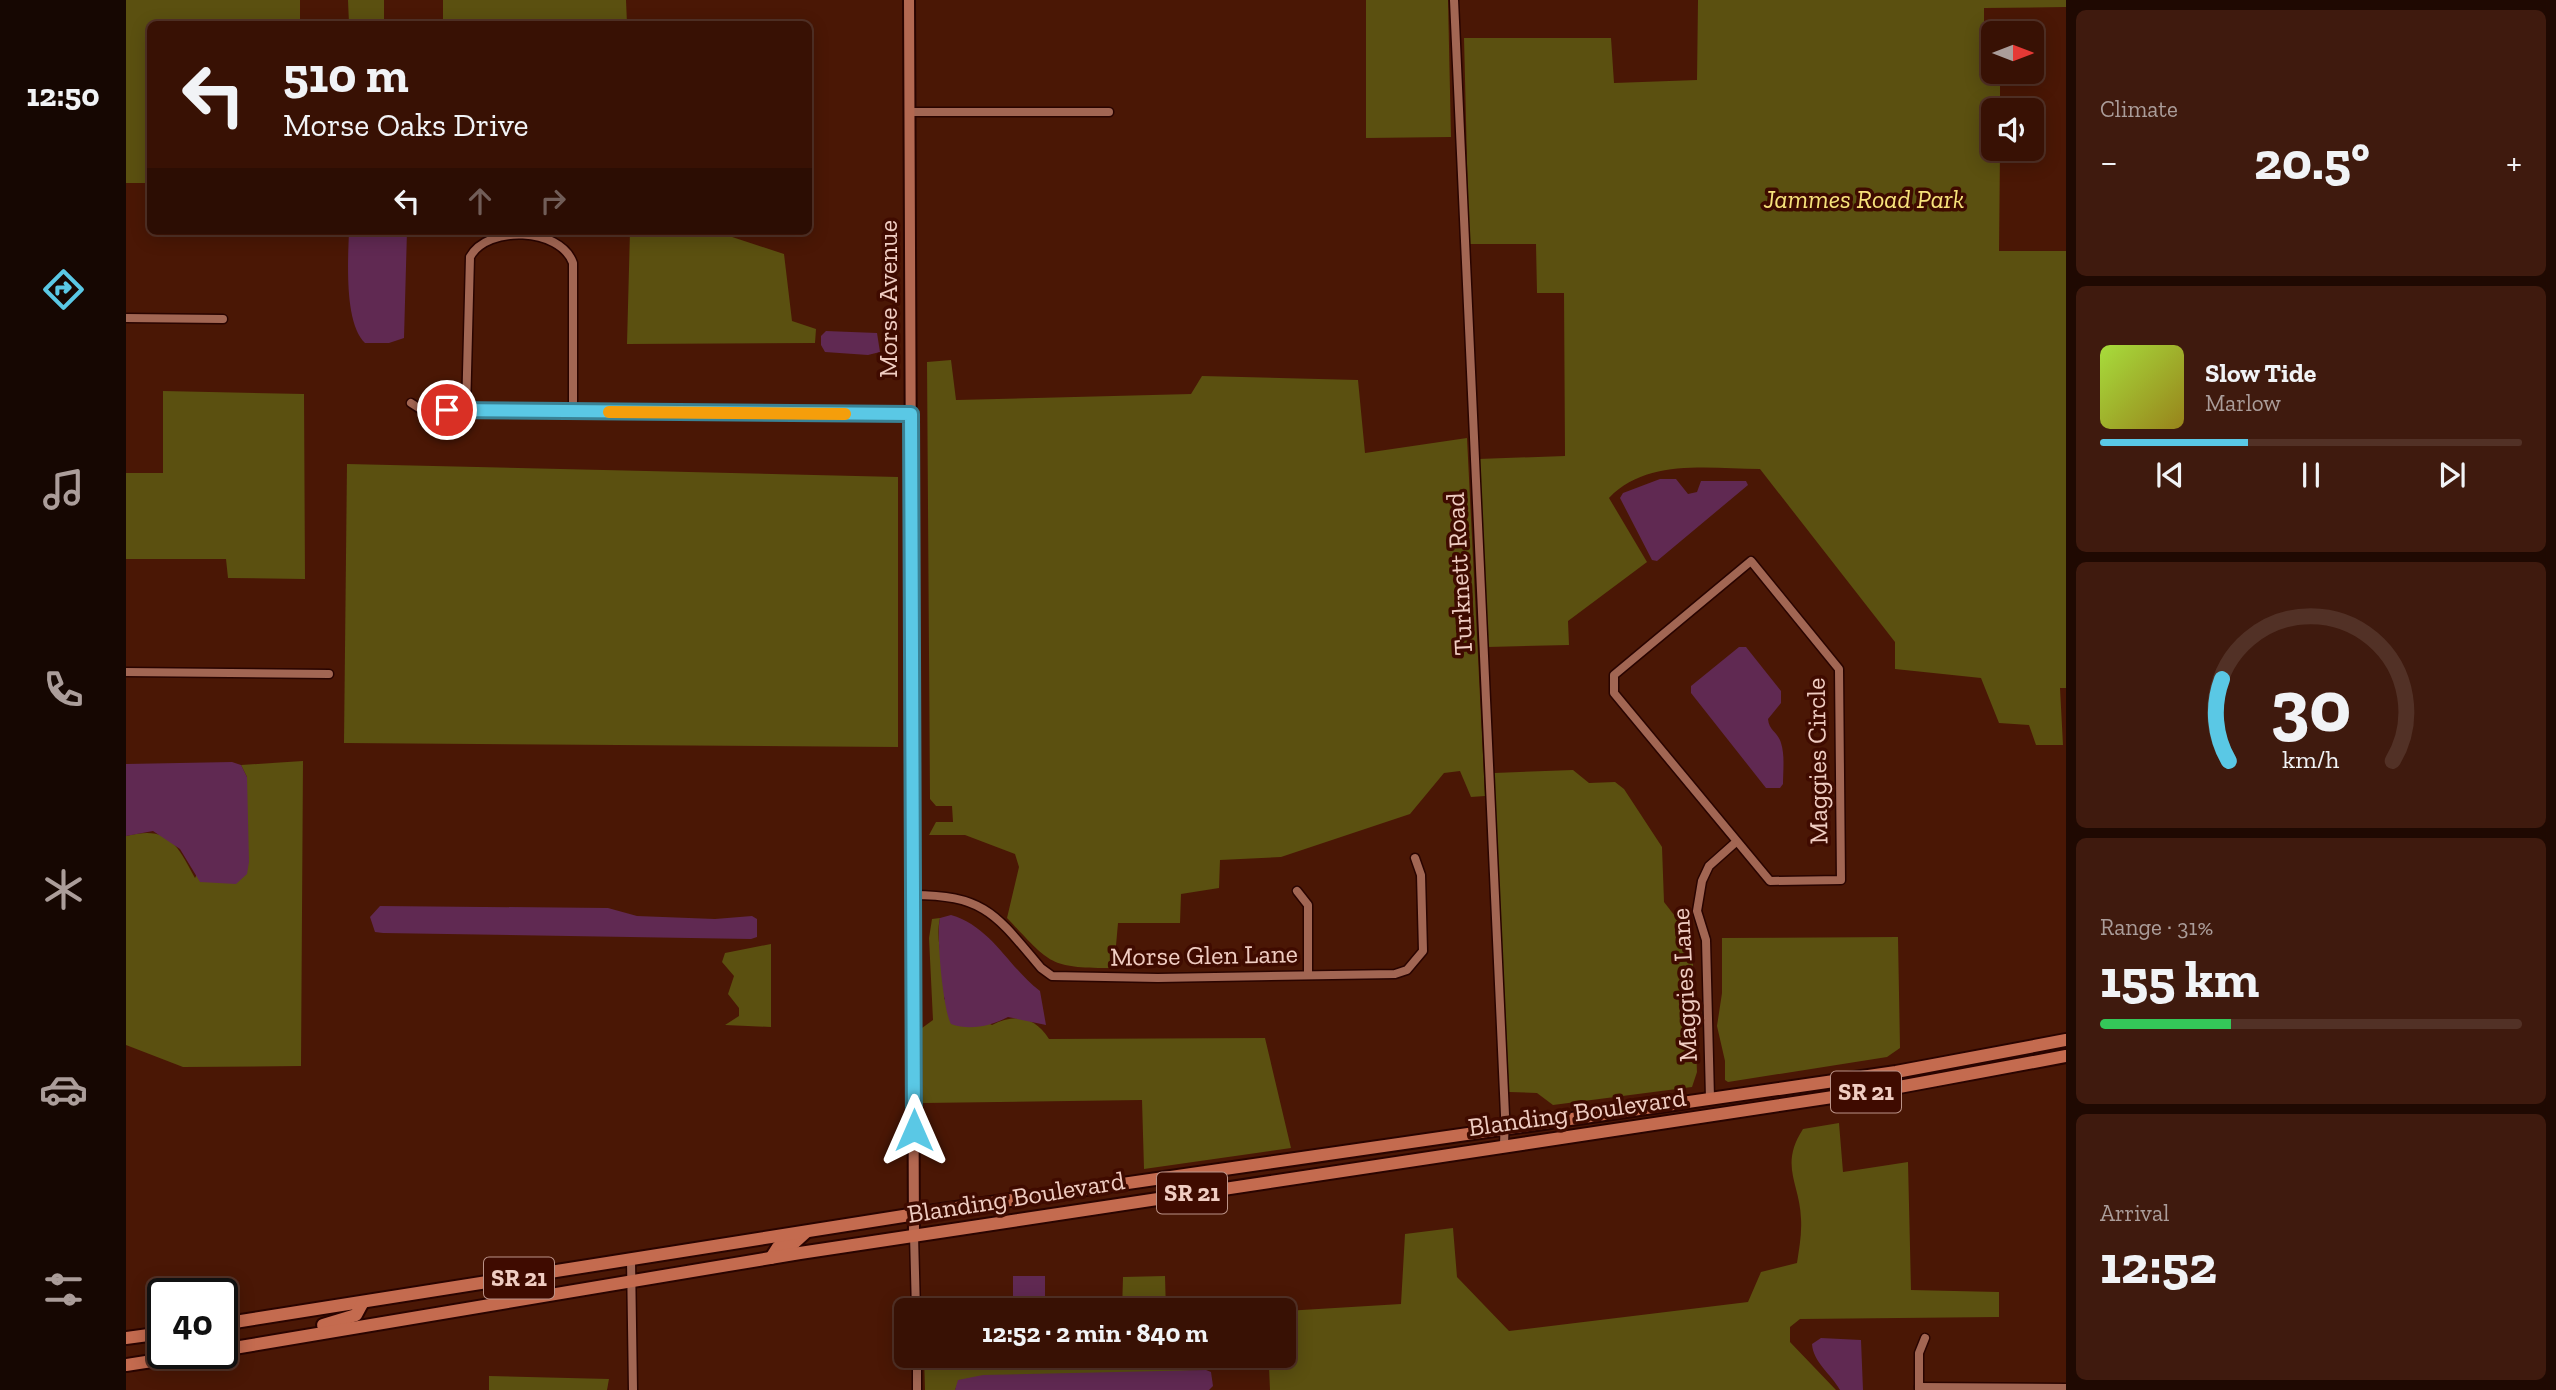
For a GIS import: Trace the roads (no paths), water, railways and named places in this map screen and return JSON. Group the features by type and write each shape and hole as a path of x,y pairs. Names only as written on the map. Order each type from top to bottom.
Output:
{"main road":[{"name":"Blanding Boulevard","path":"238,1322 914,1214 1896,1072 2066,1040"},
{"name":"Blanding Boulevard","path":"238,1348 914,1235 1899,1087 2066,1056"},
{"path":"1705,1116 1718,1105 1749,1093"},
{"path":"1666,1122 1696,1110 1710,1098"},
{"path":"1306,1156 1309,1175"},
{"path":"1110,1185 1112,1205"},
{"path":"771,1258 778,1247 794,1243 809,1230"},
{"path":"238,1345 261,1335 344,1321 359,1312 363,1302"},
{"path":"126,1338 147,1335"},
{"path":"126,1365 147,1362"}],"street":[{"name":"Morse Avenue","path":"909,0 916,1298"},
{"name":"Turknett Road","path":"1454,0 1505,1129 1503,1145"},
{"path":"909,112 1109,111"},
{"path":"466,411 470,257 479,244 493,237 545,236 564,247 573,262 573,412"},
{"path":"126,318 223,319"},
{"path":"411,403 422,410 466,411 911,414"},
{"name":"Maggies Circle","path":"1751,561 1839,669 1841,880 1770,881 1736,842 1614,692 1613,684 1614,675 1751,561"},
{"path":"126,672 329,674"},
{"name":"Maggies Lane","path":"1710,1098 1706,940 1697,911 1702,881 1709,866 1736,842"},
{"name":"Morse Glen Lane","path":"913,895 949,896 971,901 989,910 1041,968 1052,975 1146,978 1395,974 1416,963 1425,939 1421,875 1415,858"},
{"path":"1297,891 1308,905 1308,974"},
{"path":"1896,1072 1899,1087"},
{"path":"631,1260 633,1390"},
{"path":"1925,1338 1919,1353 1919,1389 2066,1388"},
{"path":"917,1368 918,1390"}],"park label":[{"name":"Jammes Road Park","path":"1864,199"}]}
